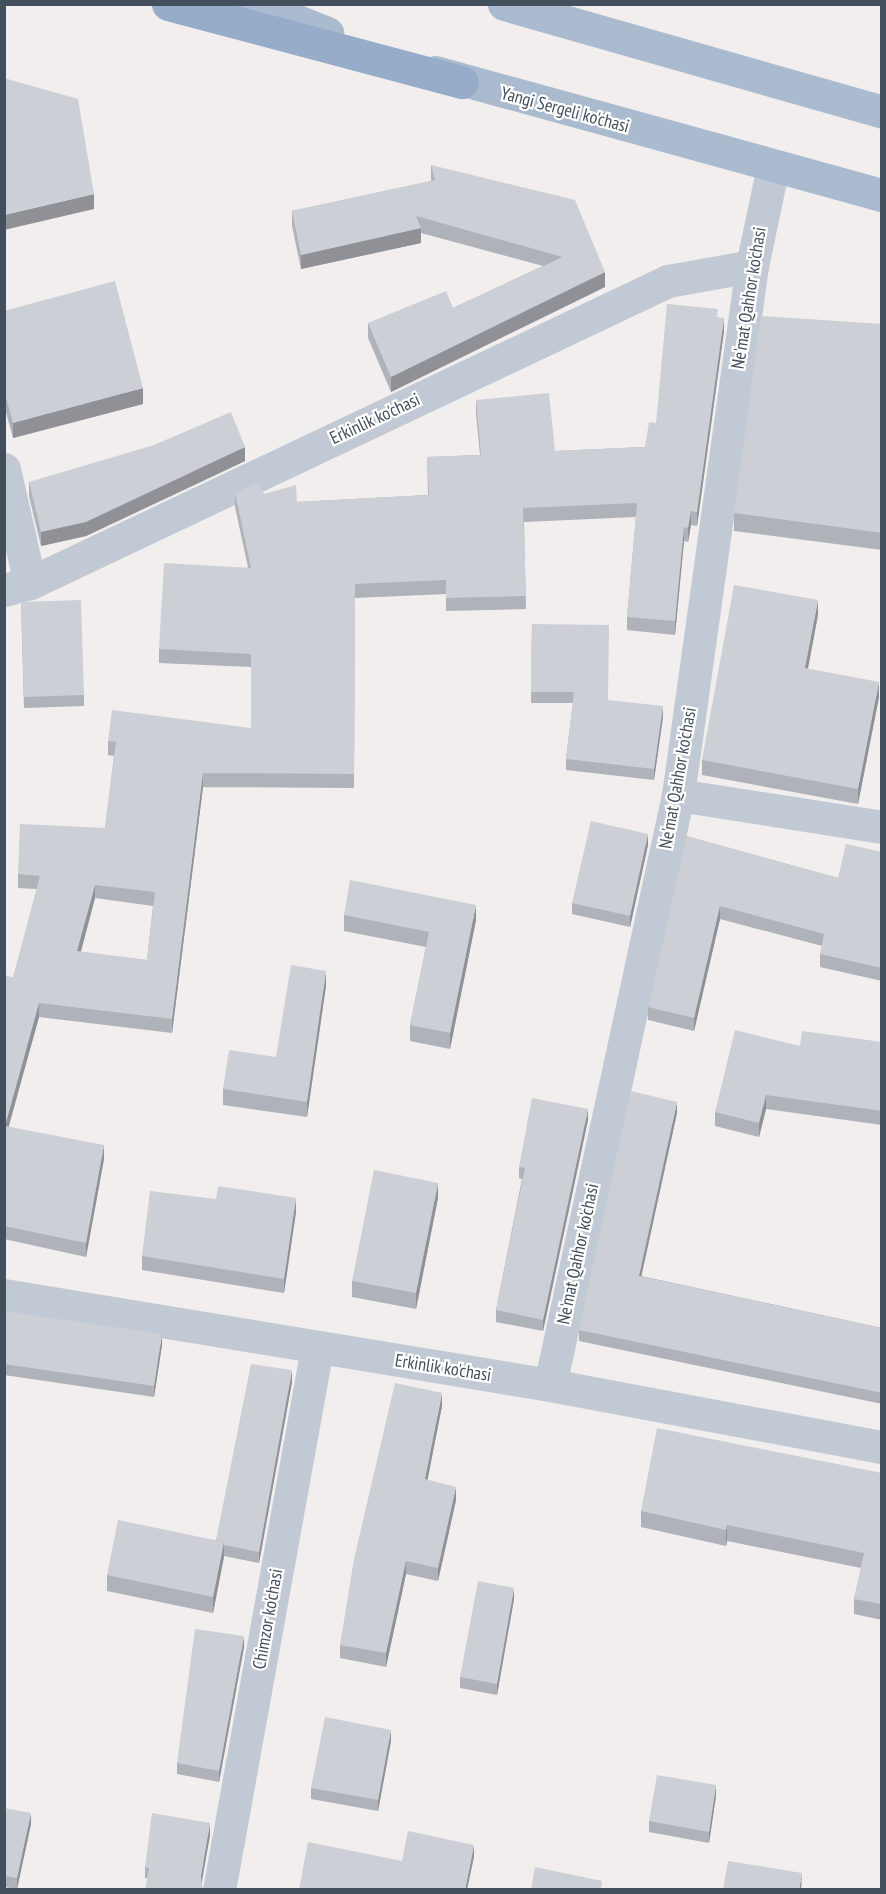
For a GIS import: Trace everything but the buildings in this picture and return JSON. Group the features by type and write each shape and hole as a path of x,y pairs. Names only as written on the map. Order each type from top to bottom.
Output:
{"highway":[{"path":"168,4 462,82"}],"main road":[{"name":"Yangi Sergeli ko'chasi","path":"255,4 462,82 882,195"},
{"path":"504,4 882,112"}],"street":[{"name":"Ne'mat Qahhor ko'chasi","path":"550,1385 678,795 752,267 773,166"},
{"name":"Erkinlik ko'chasi","path":"17,587 668,281 752,267"},
{"path":"4,469 17,587"},
{"path":"678,795 882,827"},
{"name":"Erkinlik ko'chasi","path":"4,1295 550,1385 882,1447"},
{"name":"Chimzor ko'chasi","path":"219,1890 317,1348"}]}
